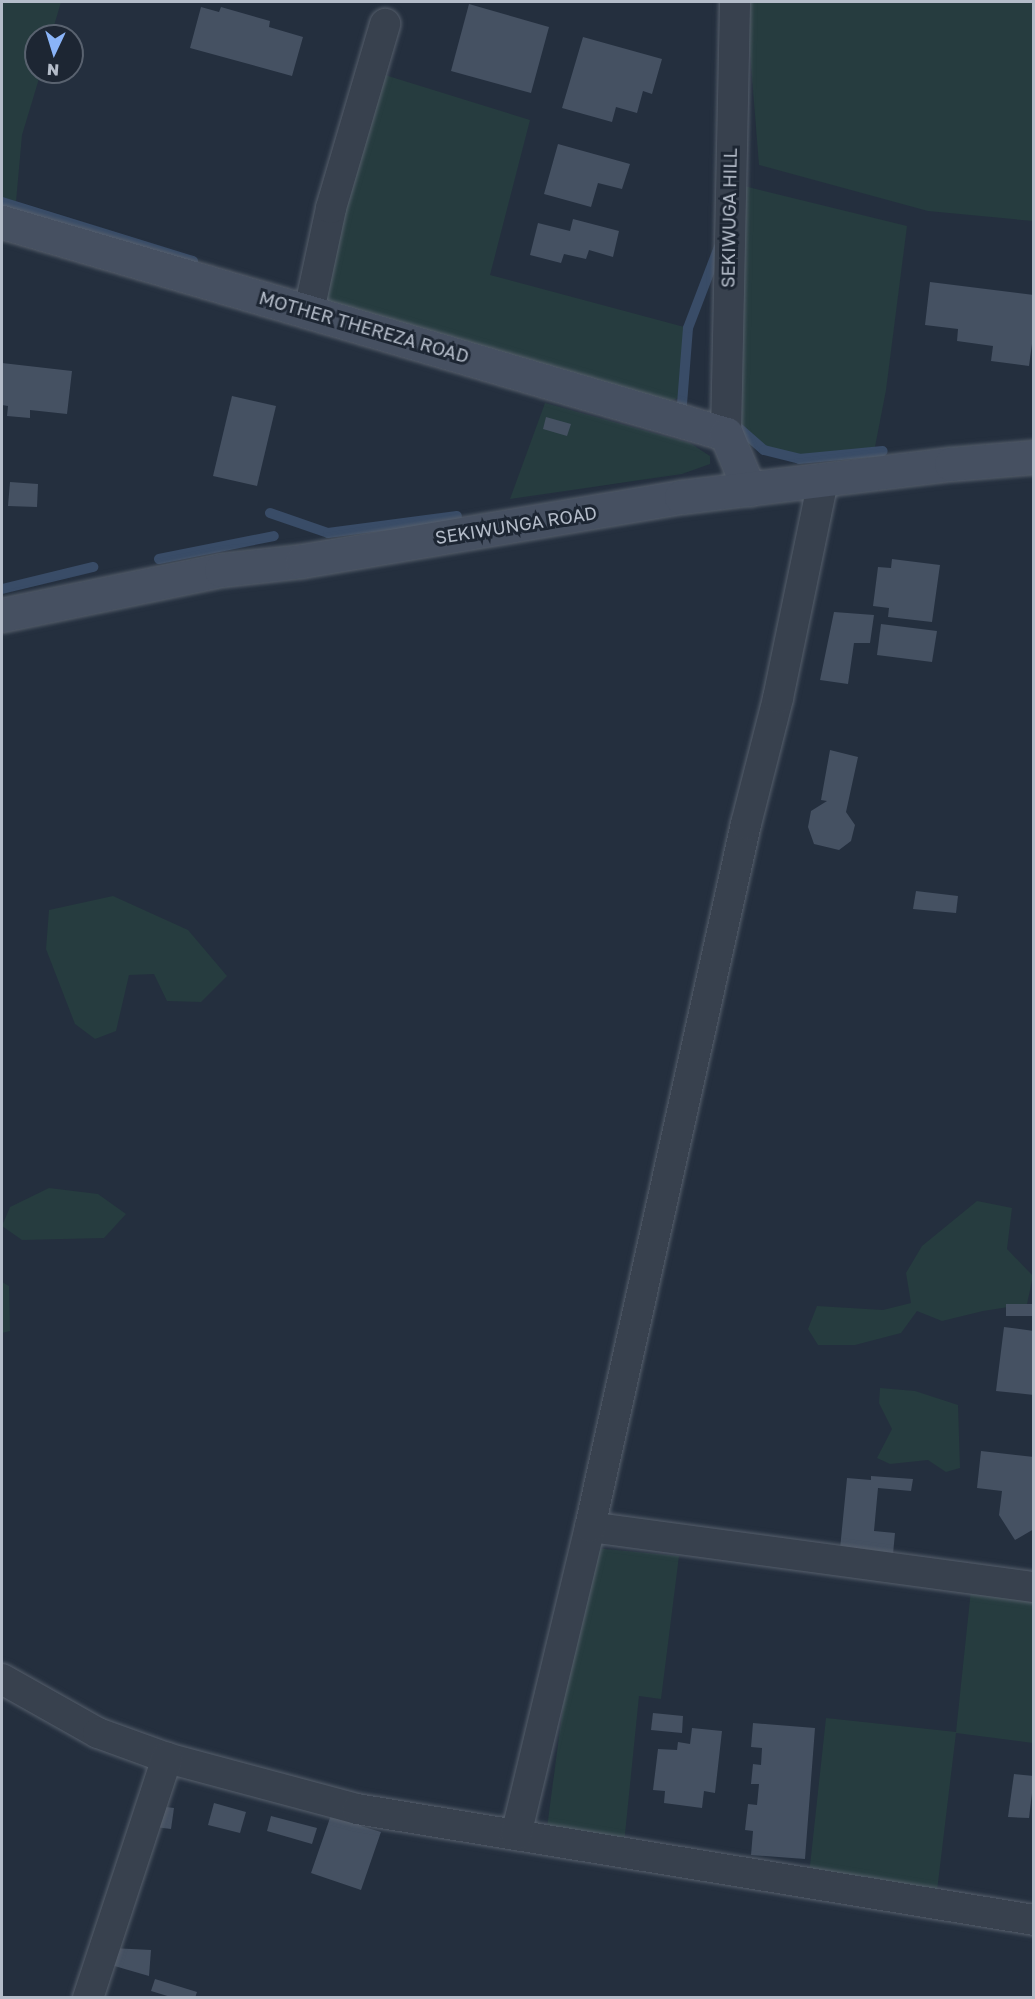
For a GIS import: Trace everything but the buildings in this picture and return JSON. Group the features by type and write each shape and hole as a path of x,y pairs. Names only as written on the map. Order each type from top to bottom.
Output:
{"main road":[{"name":"MOTHER THEREZA ROAD","path":"2,222 726,434"},
{"path":"726,434 749,489"},
{"name":"SEKIWUNGA ROAD","path":"2,615 221,570 302,561 658,501 951,464 1034,457"}],"street":[{"name":"SEKIWUGA HILL","path":"726,434 735,2"},
{"path":"309,311 331,208 384,24"},
{"path":"516,1835 590,1527 746,824 778,698 823,481"},
{"path":"590,1527 1034,1587"},
{"path":"2,1679 98,1733 167,1758 357,1809 1034,1920"},
{"path":"88,1998 167,1758"}],"green space":[{"path":"2,2 61,2 55,24 24,24 24,84 37,84 22,135 15,213 2,210"},
{"path":"746,2 1033,2 1033,221 928,211 759,165"},
{"path":"372,71 530,120 490,275 688,328 678,398 658,406 300,298"},
{"path":"736,184 907,226 886,390 874,452 799,459 764,450 729,419"},
{"path":"545,403 690,443 710,456 710,464 682,474 510,499"},
{"path":"113,896 188,930 227,976 201,1002 167,1001 154,974 129,975 116,1031 95,1039 75,1024 46,949 49,910"},
{"path":"49,1188 98,1194 126,1214 104,1238 22,1240 2,1226 10,1207"},
{"path":"977,1201 1012,1208 1007,1249 1033,1276 1027,1304 942,1321 917,1311 901,1333 855,1345 818,1345 808,1329 817,1306 883,1310 911,1303 906,1273 922,1246"},
{"path":"2,1282 9,1286 10,1331 2,1333"},
{"path":"880,1388 915,1391 958,1405 960,1468 946,1472 928,1460 890,1464 877,1458 892,1429 879,1403"},
{"path":"595,1548 679,1556 661,1699 639,1696 624,1844 547,1828 564,1699"},
{"path":"971,1590 1034,1599 1033,1743 956,1733 937,1891 809,1875 826,1718 956,1732"}],"waterway":[{"path":"2,202 193,261"},
{"path":"682,404 688,328 719,247"},
{"path":"733,423 764,450 799,459 883,451"},
{"path":"270,513 328,533 457,516"},
{"path":"159,559 274,536"},
{"path":"2,589 93,567"}]}
